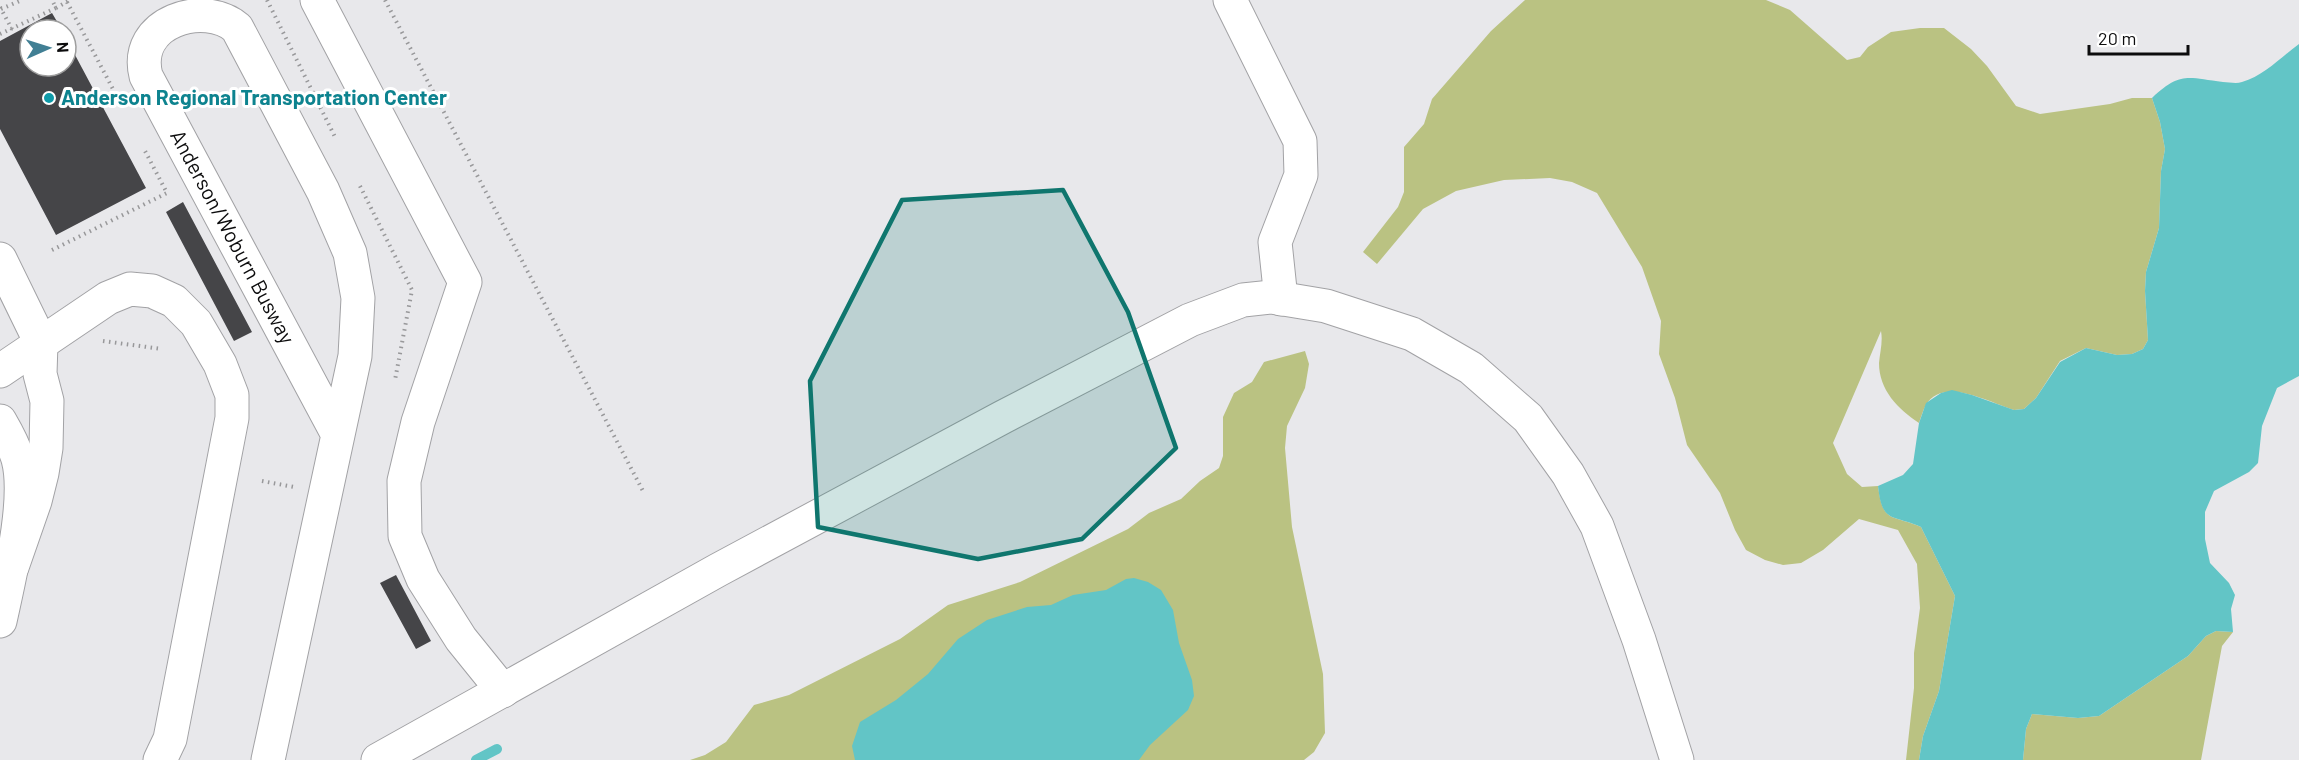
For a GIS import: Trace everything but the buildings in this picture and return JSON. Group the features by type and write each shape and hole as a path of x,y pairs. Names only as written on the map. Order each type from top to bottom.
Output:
{"street":[{"path":"317,0 465,282 418,422 404,481 405,536 423,579 461,639 503,691"},
{"path":"1230,0 1300,141 1300,175 1275,242 1281,299"},
{"name":"Anderson/Woburn Busway","path":"268,760 355,356 358,298 350,253 324,191 237,28 225,16 205,11 193,11 168,20 153,32 146,43 143,54 143,66 150,87 337,433"},
{"path":"0,259 41,343 40,374 47,401 46,447 35,501 6,554"},
{"path":"0,371 108,297 130,289 152,291 174,301 196,323 220,364 232,396 232,418 170,739 160,760"},
{"path":"378,760 718,570 1003,417 1190,320 1243,300 1281,299 1326,306 1370,319 1421,339 1471,368 1528,418 1568,474 1597,526 1639,640 1677,760"},
{"path":"0,421 12,445 21,477 21,495 6,554 0,621"}],"path":[{"path":"14,33 1,8 22,0"},
{"path":"52,0 56,8"},
{"path":"384,0 643,491"},
{"path":"0,34 69,1 117,97"},
{"path":"52,250 167,193 139,140"},
{"path":"129,344 162,349"}],"highlighted area":[{"path":"1063,190 1128,312 1176,448 1082,539 978,559 818,527 810,381 902,200"}],"green space":[{"path":"1525,0 1766,0 1790,10 1847,60 1860,57 1868,47 1891,32 1920,28 1944,28 1971,49 1987,66 2016,106 2040,114 2110,104 2132,98 2152,98 2160,122 2165,149 2161,171 2159,228 2146,272 2148,340 2143,349 2132,354 2117,355 2086,348 2060,361 2036,398 2024,409 2014,410 1967,394 1944,393 1934,397 1926,405 1919,423 1897,405 1882,382 1879,363 1881,331 1833,443 1847,474 1862,487 1878,486 1883,507 1890,516 1921,527 1955,596 1939,691 1923,736 1919,760 1906,760 1914,688 1914,653 1920,608 1917,564 1898,530 1859,519 1823,550 1801,563 1783,565 1765,560 1746,550 1720,493 1687,445 1675,398 1659,354 1661,321 1642,267 1597,193 1572,182 1550,178 1504,180 1456,191 1423,209 1377,264 1363,252 1398,207 1404,192 1404,147 1424,124 1432,99 1491,31"},
{"path":"1305,351 1309,364 1305,388 1287,426 1285,448 1292,527 1323,674 1325,733 1314,752 1304,760 690,760 705,755 726,742 754,705 789,695 900,639 948,605 1020,582 1128,529 1149,513 1181,499 1200,481 1219,468 1223,456 1223,417 1234,393 1252,382 1264,362"},
{"path":"2216,631 2233,632 2222,646 2201,760 2023,760 2026,729 2032,714 2078,718 2099,716 2188,656 2206,636"}],"water":[{"path":"2299,44 2299,376 2277,388 2262,426 2258,463 2249,472 2214,491 2205,512 2205,539 2210,563 2229,583 2235,595 2231,609 2233,632 2216,631 2206,636 2188,656 2099,716 2078,718 2032,714 2026,729 2023,760 1919,760 1923,736 1939,691 1955,596 1921,527 1890,516 1882,507 1878,486 1903,475 1913,464 1919,423 1926,403 1941,393 1952,390 2014,410 2024,409 2036,398 2060,362 2086,348 2117,355 2132,354 2143,349 2148,340 2146,272 2159,228 2161,171 2165,149 2160,122 2152,98 2170,84 2185,78 2240,83 2265,71"},
{"path":"1134,578 1148,582 1161,590 1173,610 1179,643 1192,680 1194,696 1188,710 1150,745 1139,760 855,760 852,746 860,722 896,700 928,674 958,639 987,620 1027,607 1051,605 1073,595 1106,590 1126,579"}],"waterway":[{"path":"476,760 497,749"}],"place":[{"name":"Anderson Regional Transportation Center","path":"49,98"}]}
